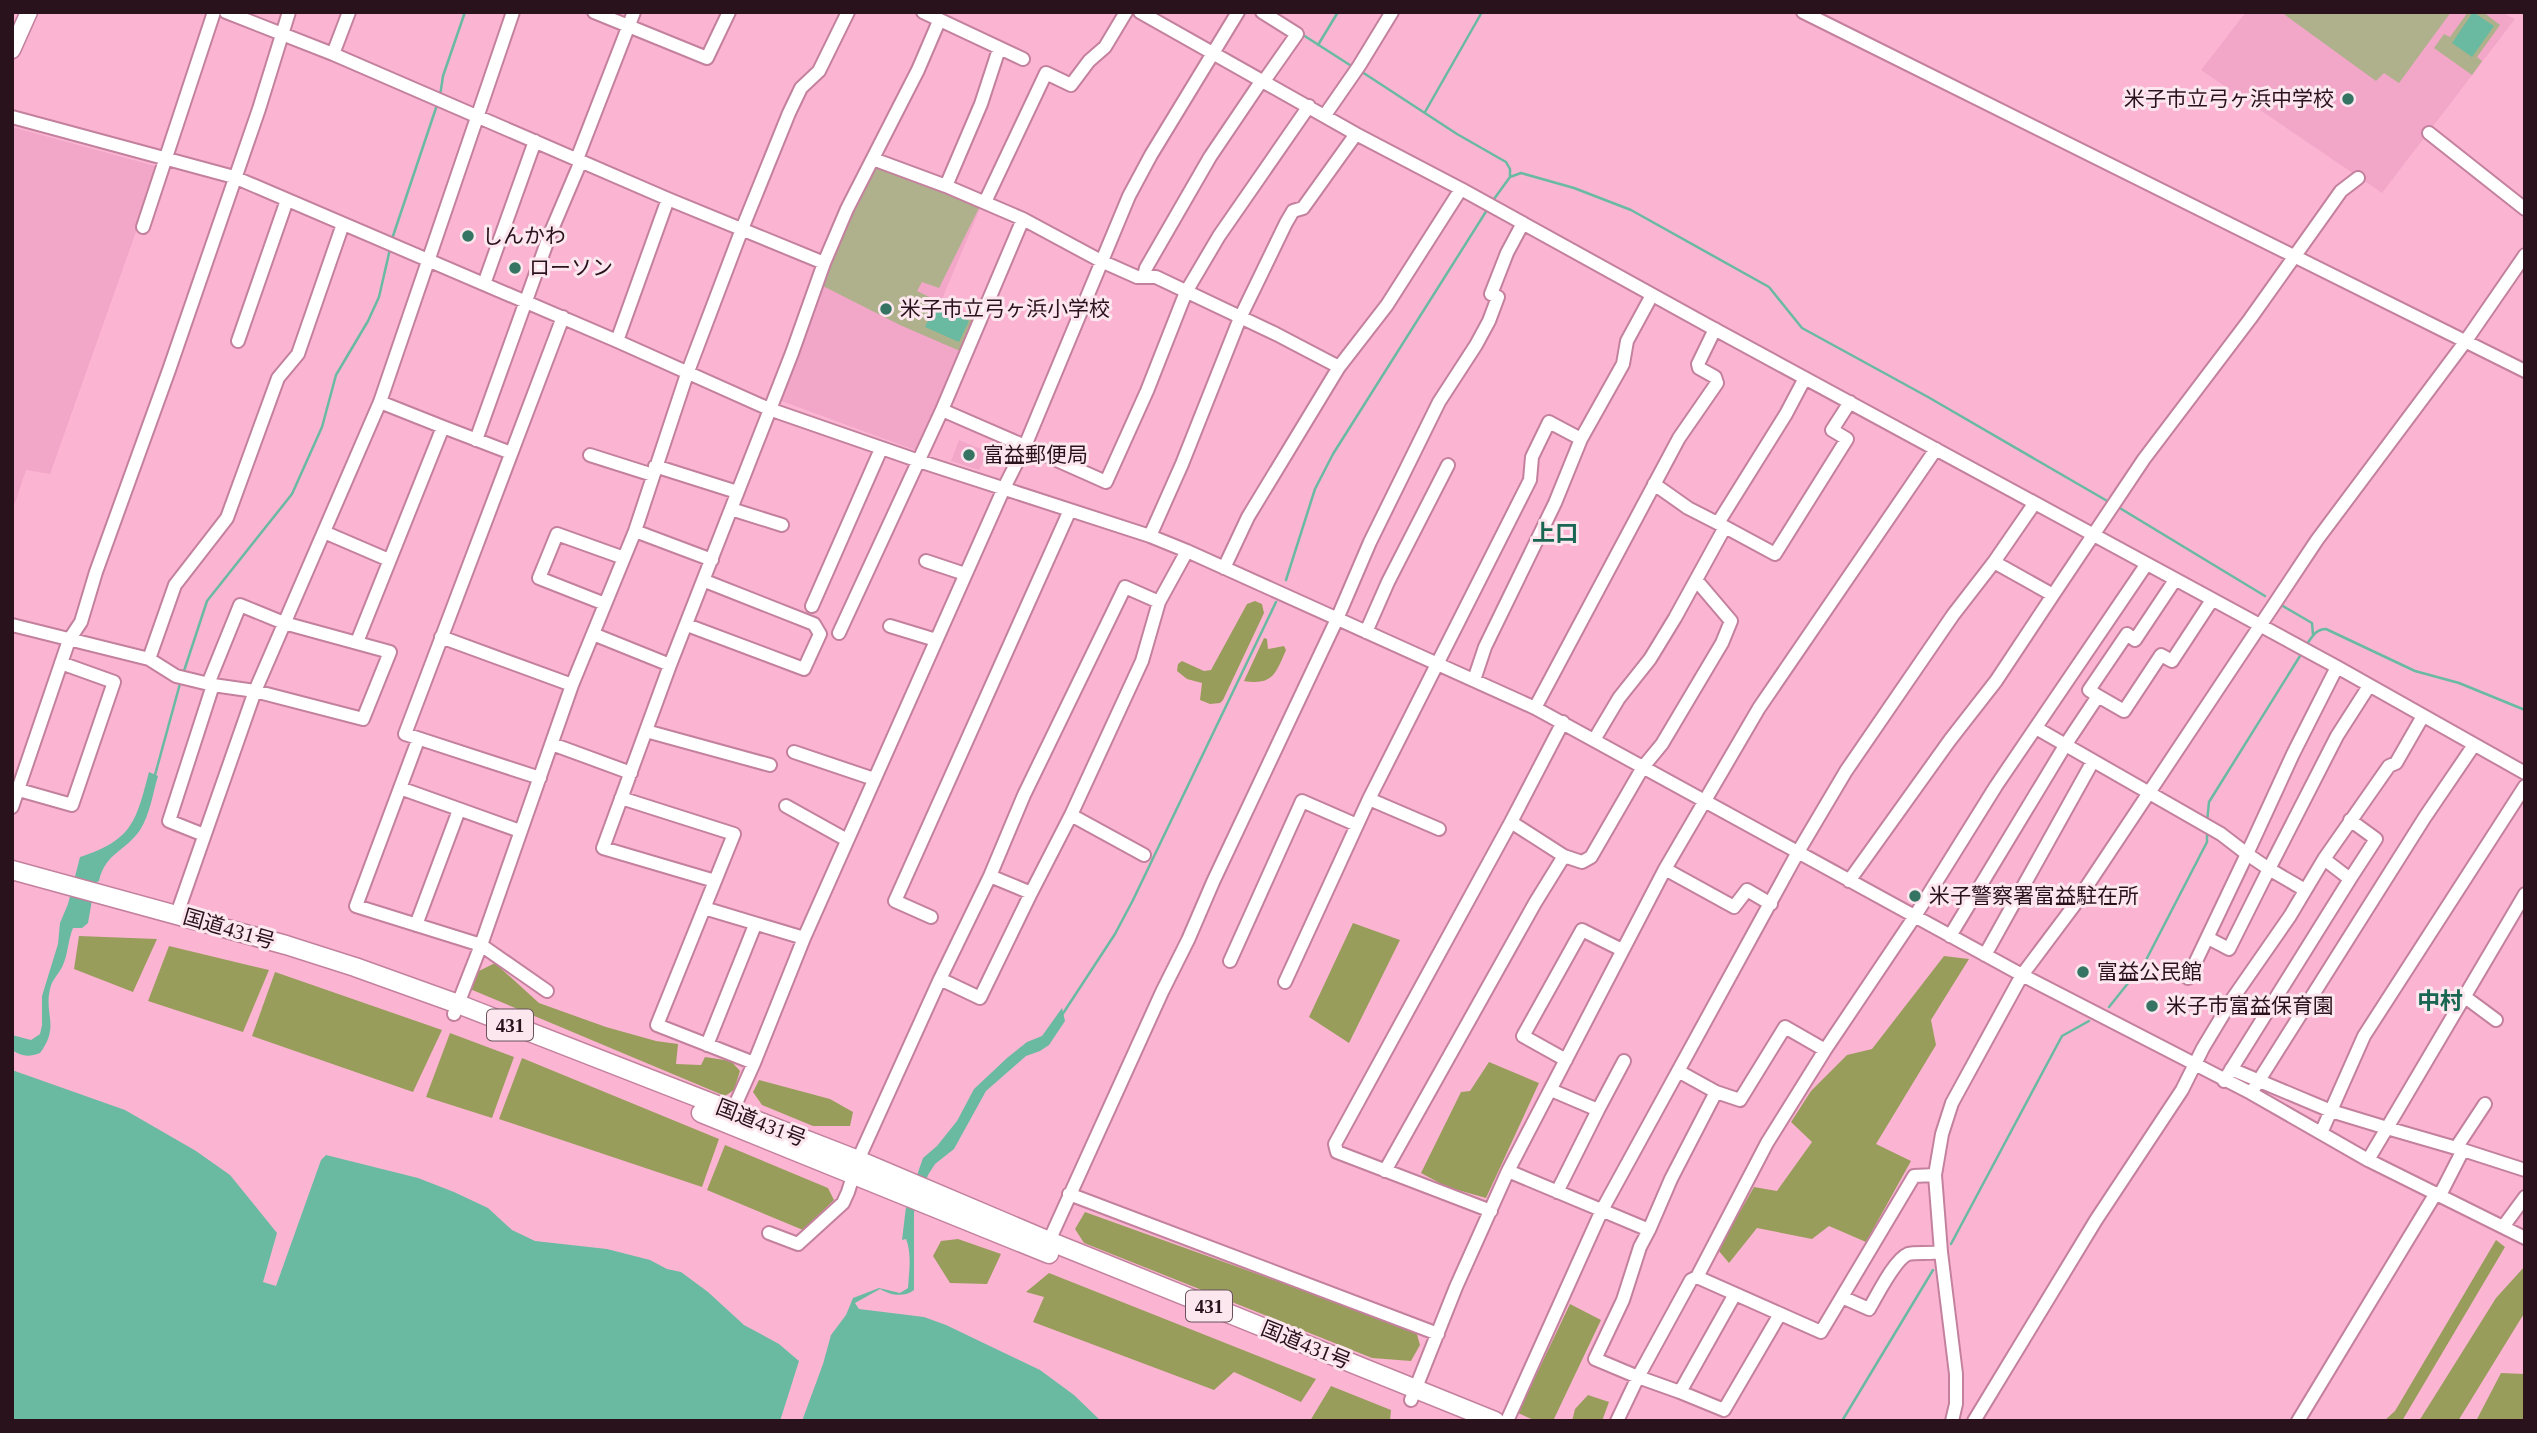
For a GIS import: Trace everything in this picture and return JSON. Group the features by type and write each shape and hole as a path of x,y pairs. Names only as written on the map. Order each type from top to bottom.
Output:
{"highway":[{"name":"国道431号","path":"12,870 69,892"},
{"name":"国道431号","path":"12,882 97,899 456,1009 732,1112 855,1168"},
{"name":"国道431号","path":"97,899 177,914 355,967 1414,1394 1495,1421"},
{"name":"国道431号","path":"916,1192 1049,1241 1414,1394 1463,1421"}],"main road":[{"path":"12,50 29,12"}],"street":[{"path":"143,227 214,12"},
{"path":"226,12 333,54 668,200 824,263"},
{"path":"12,807 69,640 81,622 96,572 169,370 289,12"},
{"path":"333,54 349,12"},
{"path":"177,914 255,691 380,402 513,12"},
{"path":"594,12 707,58 730,12"},
{"path":"476,440 634,12"},
{"path":"456,1009 572,685 635,531 687,374 742,229 801,88 818,71 848,12"},
{"path":"985,202 1046,73 1071,85 1089,61 1105,47 1126,12"},
{"path":"1140,12 1356,134 2337,667 2525,773"},
{"path":"732,1112 847,840 1025,446 1129,196 1238,12"},
{"path":"1144,276 1146,268 1210,157 1297,34 1262,12"},
{"path":"1325,115 1392,12"},
{"path":"1803,12 2525,371"},
{"path":"925,13 1023,59"},
{"path":"715,881 603,848 824,263 847,209 918,70 939,21"},
{"path":"946,186 981,104 999,49"},
{"path":"942,410 1106,482 1147,391 1186,292 1219,236 1309,106"},
{"path":"12,117 234,177 563,317 769,409 881,449 1150,536 1187,551 1563,722 2022,975 2251,1093 2368,1160 2524,1238"},
{"path":"2429,133 2525,209"},
{"path":"1150,536 1182,464 1240,318 1293,211 1303,208 1356,134"},
{"path":"484,284 535,141"},
{"path":"873,159 985,202 1137,277 1156,277 1339,368"},
{"path":"1849,880 1996,681 2144,459 2250,319 2341,191 2358,178"},
{"path":"1224,568 1248,517 1339,368 1387,305 1461,189"},
{"path":"237,341 286,200"},
{"path":"617,341 668,200"},
{"path":"839,633 942,410 1023,219"},
{"path":"1049,1241 1337,619 1370,542 1439,402 1489,321 1498,297 1491,294 1507,253 1523,223"},
{"path":"149,659 174,584 227,518 278,378 298,354 343,224"},
{"path":"1952,1421 1956,1404 1956,1374 1941,1252 1935,1175 1942,1134 1952,1104 2022,975 2073,907 2317,540 2465,342 2525,254"},
{"path":"1474,680 1485,647 1555,503 1581,439 1623,364 1627,341 1652,295"},
{"path":"540,778 405,734 563,317"},
{"path":"1535,708 1679,438 1717,383 1714,377 1699,368 1698,364 1715,330"},
{"path":"1594,740 1619,698 1650,659 1697,581 1722,525 1805,378"},
{"path":"380,402 511,453"},
{"path":"1654,484 1688,508 1775,554 1847,439 1832,430 1850,402"},
{"path":"1285,982 1369,799 1531,480 1532,457 1549,422 1581,439"},
{"path":"357,642 443,427"},
{"path":"812,606 881,449"},
{"path":"1414,1394 1508,1171 1703,800 1766,698 1936,449"},
{"path":"590,455 737,492"},
{"path":"1366,632 1388,582 1448,465"},
{"path":"1507,1421 1602,1210 1798,852 1846,771 1953,615 2034,504"},
{"path":"731,509 782,525"},
{"path":"931,917 895,901 1070,510"},
{"path":"635,531 712,560"},
{"path":"324,532 389,560"},
{"path":"605,604 539,578 557,534 624,558"},
{"path":"940,979 979,998 1071,815 1142,661 1159,601 1187,551"},
{"path":"926,562 965,574"},
{"path":"1994,562 2053,595"},
{"path":"1617,1421 1638,1377 1691,1280 1697,1277 1767,1143 1825,1050 1915,916 1963,837 2146,565"},
{"path":"2175,580 2135,640 2127,634 2089,690 2124,711 2161,655 2172,661 2212,600"},
{"path":"687,625 804,669 820,634 814,624 705,581"},
{"path":"1511,822 1564,856 1582,862 1591,857 1643,767 1662,744 1722,643 1731,621 1697,581"},
{"path":"769,1233 798,1244 843,1203 855,1168 940,979 990,876 1024,794 1125,587 1159,601"},
{"path":"13,627 149,659 177,676 210,685 255,691 363,719 390,652 284,623 240,605 210,685 169,821 204,835"},
{"path":"891,626 936,640"},
{"path":"593,634 670,665"},
{"path":"442,637 572,685"},
{"path":"19,790 72,805 114,682 61,663"},
{"path":"2188,978 2292,754 2337,667"},
{"path":"2208,938 2229,949 2337,736 2369,686"},
{"path":"1950,936 2098,696"},
{"path":"1974,1421 2096,1220 2182,1090 2203,1048 2234,998 2350,820 2389,766 2396,763 2423,716"},
{"path":"1490,1211 1337,1152 1335,1144 1563,722"},
{"path":"2036,727 2148,791 2305,890"},
{"path":"646,731 770,765"},
{"path":"418,740 356,906 481,945 547,991"},
{"path":"552,744 632,773"},
{"path":"2251,1093 2425,817 2474,745"},
{"path":"794,752 874,779"},
{"path":"1985,955 2094,761"},
{"path":"2321,1133 2364,1037 2525,786"},
{"path":"400,788 520,831"},
{"path":"621,799 734,834 657,1025 754,1063"},
{"path":"1369,799 1438,829"},
{"path":"1230,961 1302,802 1357,825"},
{"path":"786,806 847,840"},
{"path":"416,925 459,810"},
{"path":"1071,815 1144,855"},
{"path":"2224,1081 2376,839 2350,820"},
{"path":"1385,1171 1564,856"},
{"path":"2324,859 2350,879"},
{"path":"1665,869 1734,907 1746,890 1771,904"},
{"path":"990,876 1031,893"},
{"path":"2368,1160 2525,894"},
{"path":"704,908 804,938"},
{"path":"707,1045 755,925"},
{"path":"1566,1060 1523,1036 1582,930 1622,950"},
{"path":"2465,997 2496,1020"},
{"path":"1678,1071 1716,1092 1740,1100 1785,1027 1825,1050"},
{"path":"1557,1192 1624,1061"},
{"path":"2231,1069 2331,1111 2525,1170"},
{"path":"1552,1090 1598,1110"},
{"path":"1716,1092 1671,1179 1640,1247 1623,1300 1595,1359 1724,1410 1780,1314"},
{"path":"2298,1421 2438,1194 2459,1149 2485,1104"},
{"path":"1508,1171 1649,1230"},
{"path":"1697,1277 1821,1332 1914,1176 1935,1175"},
{"path":"1069,1194 1438,1334"},
{"path":"2503,1227 2525,1196"},
{"path":"1843,1298 1869,1309 1900,1259 1910,1253 1927,1255 1941,1252"},
{"path":"1680,1392 1735,1294"}],"shaded area":[{"name":"米子市立弓ヶ浜中学校","path":"2246,12 2501,12 2515,19 2382,193 2201,70"},
{"path":"2281,12 2451,12 2399,83 2384,73 2376,81"},
{"path":"2468,12 2483,12 2500,25 2477,57 2482,61 2472,75 2434,48 2444,34 2450,37"},
{"path":"2473,12 2494,26 2472,57 2452,43"},
{"path":"12,127 159,167 50,474 26,470 12,512"},
{"name":"米子市立弓ヶ浜小学校","path":"882,163 982,204 942,299 978,318 920,452 779,400 828,263 871,168"},
{"path":"882,165 980,206 939,288 922,282 917,291 975,319 960,351 900,325 823,286 837,244 873,169"},
{"path":"935,305 969,321 959,342 925,327"},
{"path":"959,440 988,452 979,470 951,461"},
{"path":"1255,601 1262,604 1264,613 1223,700 1210,704 1200,700 1202,683 1187,679 1177,671 1178,664 1182,661 1204,671 1211,670 1247,604"},
{"path":"1264,638 1267,639 1268,649 1284,646 1286,650 1272,676 1261,682 1244,681"},
{"path":"149,772 158,776 149,811 140,830 111,858 99,881 95,883 88,923 82,928 73,928 65,961 51,985 50,1028 46,1044 40,1053 29,1056 19,1054 12,1050 12,1035 31,1040 40,1034 42,996 80,857 111,843 130,827"},
{"path":"1353,923 1400,940 1349,1043 1309,1017"},
{"path":"79,936 157,939 133,992 74,969"},
{"path":"169,946 269,970 243,1032 148,1001"},
{"path":"1944,956 1969,959 1931,1020 1936,1045 1876,1144 1911,1161 1866,1242 1829,1226 1812,1239 1757,1228 1729,1263 1718,1250 1754,1187 1777,1191 1812,1142 1791,1122 1811,1091 1847,1055 1872,1049"},
{"path":"495,963 539,1003 606,1027 656,1041 678,1044 676,1064 701,1065 705,1057 731,1061 740,1071 734,1090 725,1096 470,989 479,971"},
{"path":"275,972 442,1030 413,1092 252,1036"},
{"path":"1062,1008 1065,1021 1049,1045 1026,1056 986,1091 954,1149 935,1164 928,1175 914,1212 914,1290 897,1295 880,1289 855,1303 859,1309 924,1317 1040,1370 1074,1395 1101,1421 802,1421 831,1335 846,1315 853,1298 879,1288 900,1293 908,1288 909,1251 906,1239 902,1240 906,1207 923,1158 937,1146 957,1121 974,1089 1027,1042 1042,1036"},
{"path":"450,1033 514,1057 492,1118 426,1097"},
{"path":"522,1058 719,1139 702,1187 499,1119"},
{"path":"1489,1062 1539,1083 1486,1198 1447,1187 1421,1173 1461,1092 1470,1091"},
{"path":"12,1070 125,1110 196,1151 230,1175 277,1233 263,1282 276,1286 321,1160 326,1155 418,1178 454,1192 488,1208 512,1230 535,1241 607,1249 650,1260 667,1269 681,1272 744,1325 779,1344 799,1361 780,1421 12,1421"},
{"path":"759,1080 830,1099 853,1112 850,1126 813,1126 762,1105 753,1092"},
{"path":"725,1145 828,1188 834,1200 803,1230 707,1190"},
{"path":"1085,1212 1416,1331 1420,1345 1411,1361 1372,1358 1084,1243 1075,1229"},
{"path":"958,1239 1001,1254 987,1284 950,1283 933,1256 941,1241"},
{"path":"2496,1240 2505,1247 2402,1421 2384,1421 2395,1411"},
{"path":"2525,1266 2525,1312 2458,1421 2419,1421 2496,1298"},
{"path":"1049,1273 1316,1379 1301,1402 1234,1372 1214,1390 1033,1322 1044,1297 1026,1292"},
{"path":"1570,1304 1601,1320 1553,1421 1536,1421 1518,1413"},
{"path":"2501,1373 2525,1374 2525,1421 2476,1421"},
{"path":"1331,1386 1391,1410 1390,1421 1310,1421"},
{"path":"1588,1395 1609,1402 1602,1421 1572,1421 1575,1409"}],"waterway":[{"path":"440,96 443,76 465,12"},
{"path":"1318,45 1338,12"},
{"path":"1425,112 1482,12"},
{"path":"1300,33 1353,67"},
{"path":"1359,70 1457,134 1506,162 1510,177"},
{"path":"392,239 438,102"},
{"path":"1494,199 1510,177 1521,173 1574,188 1631,210 1769,287 1802,328 2109,502"},
{"path":"1286,580 1315,489 1333,454 1487,210"},
{"path":"183,674 207,601 292,494 322,427 336,375 379,297 390,249"},
{"path":"2118,507 2265,596"},
{"path":"1062,1015 1115,934 1133,900 1276,602"},
{"path":"2281,605 2312,623 2313,635"},
{"path":"2307,644 2317,632 2326,629 2415,671 2459,683 2525,710"},
{"path":"2207,822 2209,802 2300,656"},
{"path":"155,775 181,680"},
{"path":"2109,1007 2145,962 2207,842 2207,832"},
{"path":"1951,1244 2062,1036 2089,1021"},
{"path":"1842,1421 1933,1270"}],"place":[{"name":"米子市立弓ヶ浜中学校","path":"2348,99"},
{"name":"しんかわ","path":"468,236"},
{"name":"ローソン","path":"515,268"},
{"name":"米子市立弓ヶ浜小学校","path":"886,309"},
{"name":"富益郵便局","path":"969,455"},
{"name":"米子警察署富益駐在所","path":"1915,896"},
{"name":"富益公民館","path":"2083,972"},
{"name":"米子市富益保育園","path":"2152,1006"}],"district":[{"name":"上口","path":"1555,533"},
{"name":"中村","path":"2440,1001"}]}
